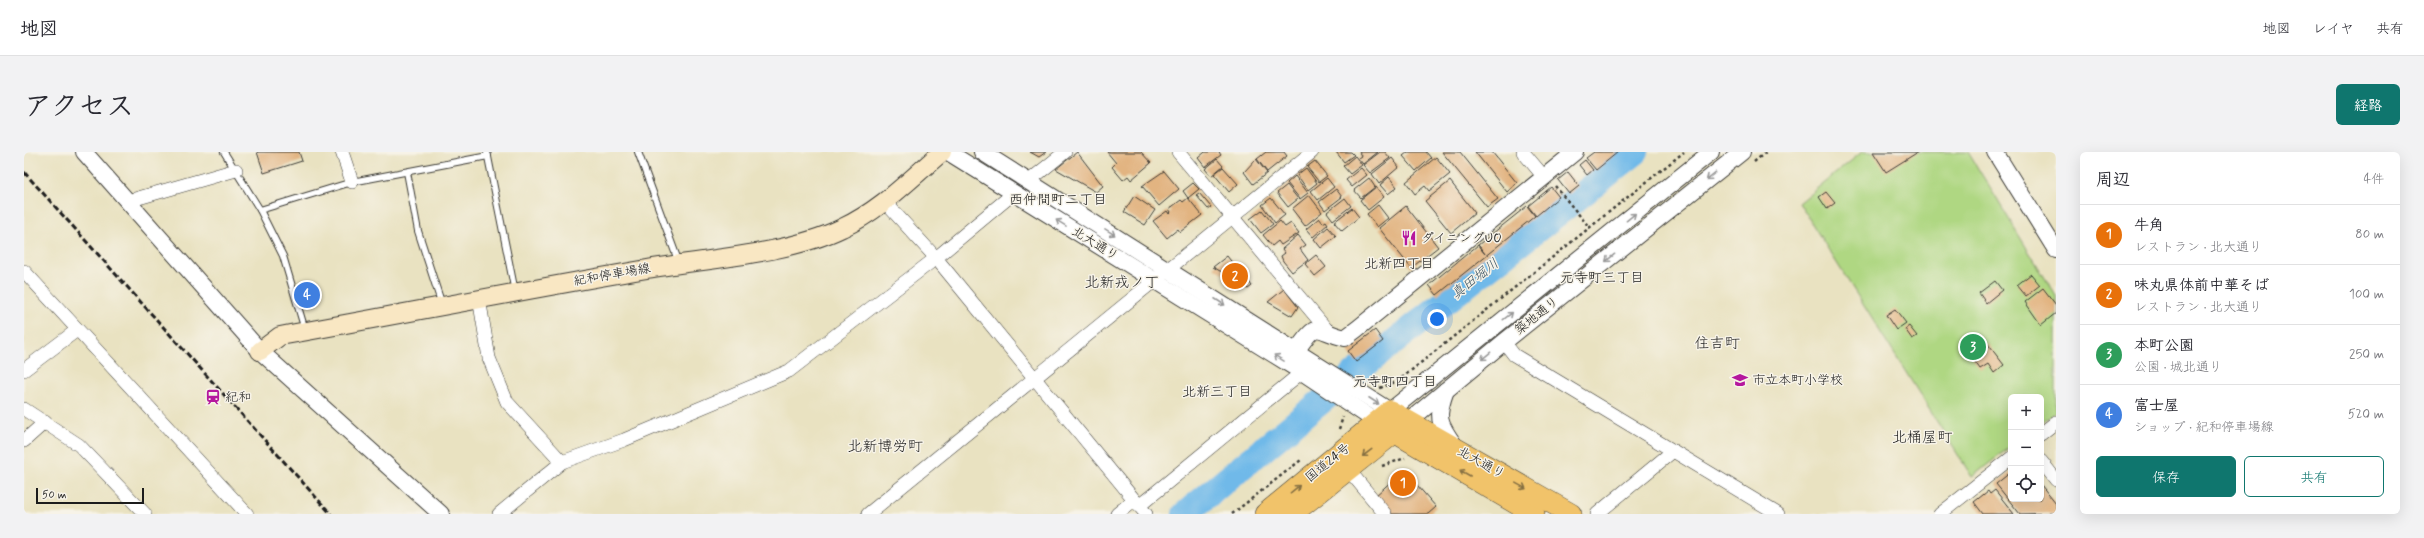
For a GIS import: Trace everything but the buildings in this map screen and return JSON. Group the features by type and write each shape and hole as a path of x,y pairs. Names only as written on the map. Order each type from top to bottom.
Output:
{"highway":[{"name":"北大通り","path":"1384,416 1534,514"},
{"name":"国道24号","path":"1264,514 1384,416"},
{"name":"北大通り","path":"1402,427 1458,451 1571,514"},
{"name":"国道24号","path":"1292,514 1347,468 1402,427"}],"main road":[{"name":"紀和停車場線","path":"260,351 280,336 479,298 758,252 814,239 842,228 885,202 942,152"}],"street":[{"path":"84,152 260,351 441,514"},
{"path":"342,152 352,182"},
{"name":"北大通り","path":"948,152 1302,372 1350,404 1384,416"},
{"name":"北大通り","path":"982,152 1364,393 1384,416"},
{"path":"1029,181 1065,152"},
{"path":"1178,152 1327,330"},
{"path":"868,514 1312,152"},
{"path":"1523,152 1544,177"},
{"path":"1297,350 1309,332 1316,329 1327,330 1345,338 1575,152"},
{"name":"築地通り","path":"1384,416 1711,152"},
{"name":"築地通り","path":"1402,427 1504,342 1742,152"},
{"path":"1998,153 2056,250"},
{"path":"128,201 236,170"},
{"path":"499,514 562,462 624,440 789,371 936,258 1014,193"},
{"path":"885,202 936,258 1140,507"},
{"path":"24,271 247,514"},
{"path":"479,298 489,358 507,402 562,462"},
{"path":"24,370 77,330"},
{"path":"1504,342 1514,355 1778,514"},
{"path":"1117,514 1140,507 1302,372"},
{"path":"1446,390 1439,409 1442,429 1458,451"},
{"path":"24,410 45,422 79,446 145,514"},
{"path":"24,442 45,422"},
{"path":"2044,432 2056,422"},
{"path":"1597,514 1673,451"},
{"path":"1940,514 2008,460"},
{"path":"2044,465 2056,480"},
{"path":"1347,468 1385,514"}],"lane":[{"path":"224,152 260,210 283,256 306,331"},
{"path":"638,152 679,264"},
{"path":"260,210 352,182 407,172 488,154 515,292"},
{"path":"407,172 418,231 442,305"}],"path":[{"path":"1364,393 1383,385 1398,381 1684,152"},
{"path":"1563,194 1601,242"},
{"path":"1334,434 1340,429 1342,418 1350,404"},
{"path":"1232,514 1304,457"}],"green space":[{"path":"1862,152 1968,152 2056,296 2056,411 2044,421 2044,394 2008,394 2008,448 1972,477 1799,203"}],"waterway":[{"name":"真田堀川","path":"1185,514 1370,361 1636,152"}],"railway":[{"path":"24,172 331,514"}],"place":[{"name":"ダイニングUO","path":"1409,238"},
{"name":"味丸県体前中華そば","path":"1235,276"},
{"name":"富士屋","path":"307,295"},
{"name":"本町公園","path":"1973,347"},
{"name":"市立本町小学校","path":"1740,380"},
{"name":"紀和","path":"213,397"},
{"name":"牛角","path":"1403,483"}],"district":[{"name":"西仲間町二丁目","path":"1058,200"},
{"name":"北新四丁目","path":"1399,264"},
{"name":"元寺町三丁目","path":"1602,278"},
{"name":"北新戎ノ丁","path":"1122,283"},
{"name":"住吉町","path":"1717,344"},
{"name":"元寺町四丁目","path":"1395,382"},
{"name":"北新三丁目","path":"1217,392"},
{"name":"北桶屋町","path":"1922,438"},
{"name":"北新博労町","path":"885,447"}]}
